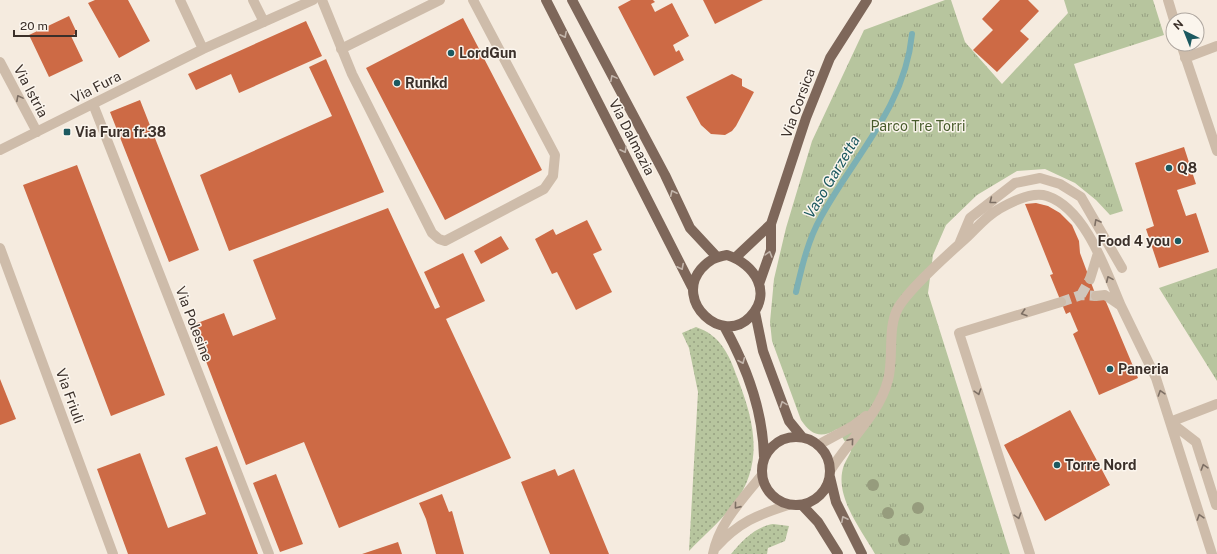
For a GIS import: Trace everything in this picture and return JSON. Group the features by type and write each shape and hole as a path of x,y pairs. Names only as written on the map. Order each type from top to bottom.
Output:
{"main road":[{"name":"Via Dalmazia","path":"546,0 692,287"},
{"name":"Via Dalmazia","path":"572,0 665,175 690,228 716,256"},
{"name":"Via Corsica","path":"818,445 802,437 789,421 763,351 755,312 760,301 759,284 770,250 771,224 806,118 830,58 867,0"},
{"name":"Via Corsica","path":"735,258 771,224"},
{"path":"755,312 741,324 732,327 713,323 703,314 698,306 692,287 697,274 707,262 716,256 727,255 735,258 754,272 759,284"},
{"path":"724,326 736,348 746,372 761,418 764,457 762,476 768,492 776,500 788,505 802,505 820,496 828,484 830,474"},
{"path":"764,457 771,447 780,441 791,437 802,437"},
{"path":"818,445 828,459 836,502 862,554"},
{"path":"802,505 818,522 838,554"}],"street":[{"path":"180,0 203,49"},
{"path":"253,0 264,22"},
{"name":"Via Fura","path":"0,150 203,49 313,0"},
{"path":"322,0 352,74 432,233 439,239 445,241 544,189 553,176 555,155 473,0"},
{"path":"341,49 440,0"},
{"path":"1168,0 1172,12"},
{"path":"1185,58 1217,46"},
{"path":"1183,52 1217,151"},
{"name":"Via Istria","path":"0,62 38,132"},
{"name":"Via Polesine","path":"93,104 269,554"},
{"path":"958,245 970,218 1015,183 1040,178 1060,184 1082,197 1122,268"},
{"path":"830,474 882,396 888,379 894,319 897,310 907,296 958,245 997,210 1024,197 1046,196 1068,207 1098,253 1121,306 1156,378 1212,554"},
{"name":"Via Friuli","path":"0,248 113,554"},
{"path":"1090,279 1098,253"},
{"path":"1096,296 1105,295 1121,306"},
{"path":"1030,554 959,333 1061,302"},
{"path":"1170,422 1217,404"},
{"path":"818,445 853,426 872,411"},
{"path":"1170,422 1196,442 1216,504"},
{"path":"713,552 720,530 732,512 762,476"},
{"path":"713,552 729,533 742,523 788,505"}],"green space":[{"name":"Parco Tre Torri","path":"945,0 951,0 965,42 1002,84 1068,13 1064,0 1153,0 1164,35 1074,64 1123,211 1110,215 1096,200 1075,183 1045,169 1017,171 977,195 946,225 933,255 928,293 1010,554 875,554 850,511 842,488 844,465 851,451 837,429 826,434 817,434 809,429 801,420 772,341 770,322 774,279 786,228 812,141 864,30"},
{"path":"1217,268 1217,381 1159,288"},
{"path":"696,327 717,340 727,353 748,409 754,441 750,473 744,489 729,510 689,551 698,392 689,348 682,333"},
{"path":"773,524 789,526 785,541 768,548 767,554 731,554 755,531"}],"building":[{"path":"95,0 128,0 150,41 119,58 88,3"},
{"path":"631,0 653,0 655,2 651,4 655,12 672,3 689,36 673,45 676,52 679,50 684,60 654,76 618,7"},
{"path":"703,0 763,0 715,24"},
{"path":"1000,0 1028,0 1039,11 1020,31 1029,39 997,72 973,50 993,30 982,19"},
{"path":"69,16 77,33 71,36 83,61 49,77 29,35"},
{"path":"463,18 542,170 445,220 366,68"},
{"path":"306,21 322,56 239,93 231,74 196,90 188,74"},
{"path":"326,59 384,192 229,251 200,175 332,116 309,67"},
{"path":"732,74 742,79 742,86 754,92 732,131 725,135 711,134 701,125 686,97"},
{"path":"140,100 199,250 169,262 110,112"},
{"path":"1184,147 1196,184 1177,190 1186,216 1196,213 1209,252 1159,268 1146,229 1154,226 1135,163"},
{"path":"77,165 165,395 111,416 23,185"},
{"path":"1036,203 1048,206 1060,213 1072,225 1079,241 1080,253 1096,296 1104,297 1138,378 1099,395 1073,334 1078,331 1070,312 1066,314 1050,275 1053,274 1025,204"},
{"path":"388,208 435,309 440,307 424,272 463,253 485,301 446,319 511,458 339,528 304,442 246,465 192,325 224,313 233,336 276,319 253,260"},
{"path":"587,220 602,250 593,254 612,292 576,310 557,272 552,274 535,239 553,229 556,235"},
{"path":"501,236 509,249 481,264 474,251"},
{"path":"0,379 16,419 0,425"},
{"name":"Torre Nord","path":"1070,410 1110,485 1045,521 1004,445"},
{"path":"217,446 258,554 128,554 97,469 140,453 168,528 206,514 185,458"},
{"path":"555,469 558,476 574,469 609,554 550,554 521,482"},
{"path":"276,474 303,544 280,552 253,483"},
{"path":"442,494 449,512 452,511 464,554 436,554 426,519 419,503"},
{"path":"398,542 402,554 362,554"}],"waterway":[{"name":"Vaso Garzetta","path":"796,292 806,253 816,226 889,108 899,85 907,60 912,34"}],"tunnel":[{"path":"1081,295 1090,279"},
{"path":"1061,302 1081,295 1096,296"}],"place":[{"name":"LordGun","path":"451,53"},
{"name":"Runkd","path":"397,83"},
{"name":"Via Fura fr.38","path":"67,132"},
{"name":"Q8","path":"1169,168"},
{"name":"Food 4 you","path":"1178,241"},
{"name":"Paneria","path":"1110,369"},
{"name":"Torre Nord","path":"1057,465"}]}
